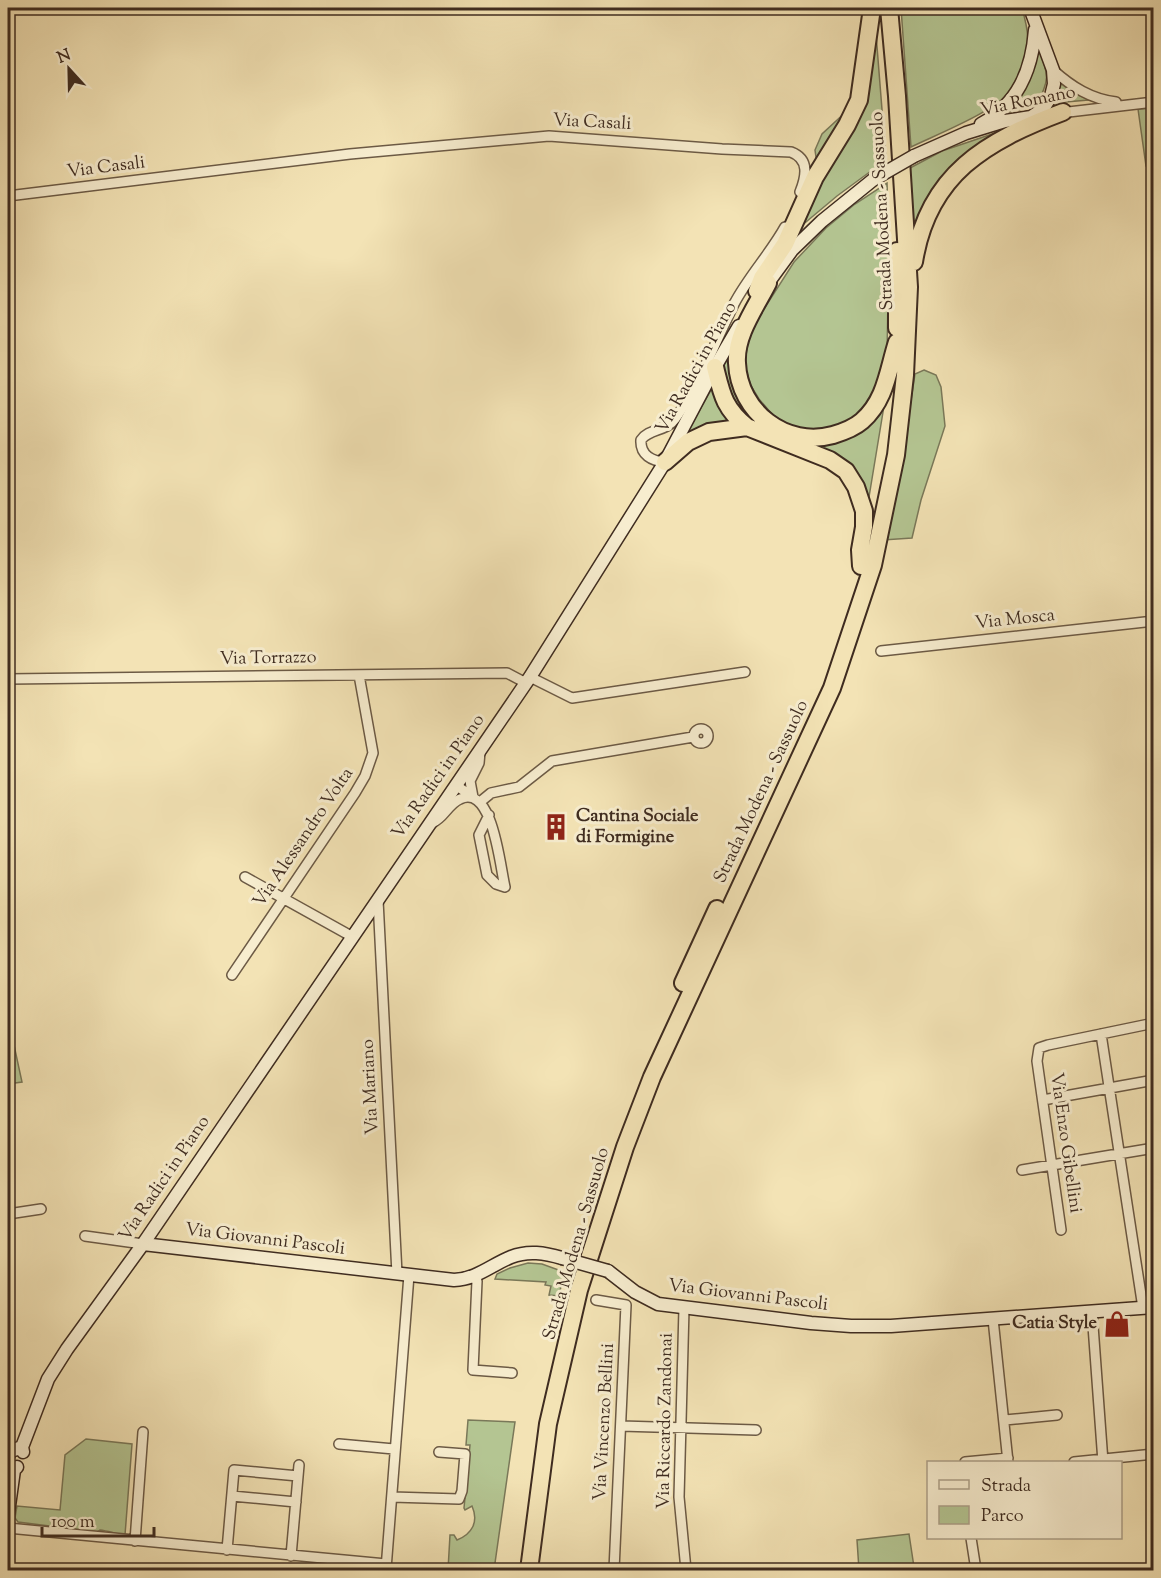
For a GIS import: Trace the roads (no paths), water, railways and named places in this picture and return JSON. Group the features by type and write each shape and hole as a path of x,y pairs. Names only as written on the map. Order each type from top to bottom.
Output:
{"highway":[{"path":"749,308 762,279 785,243 815,177 847,126 859,100 872,8"},
{"name":"Strada Modena - Sassuolo","path":"519,1570 542,1411 569,1289 611,1155 643,1073 822,686 867,566 886,453 897,342 897,231 879,8"},
{"name":"Strada Modena - Sassuolo","path":"529,1570 548,1424 579,1290 621,1159 652,1077 831,688 867,566 896,455 905,375 909,287 889,8"},
{"path":"896,8 897,96"},
{"path":"909,287 918,240 926,218 954,176 992,144 1011,133 1063,112"},
{"path":"768,283 739,342 737,363 742,389 754,410 783,432 810,439 845,432 862,421 876,405 885,388 897,342"},
{"path":"715,367 724,401 736,418 747,427 830,460 846,471 856,487 864,511 860,550 867,566"},
{"path":"665,462 688,442 709,432 747,427"}],"street":[{"path":"1030,8 1053,70 1054,84 1052,96 1043,109 1031,117"},
{"path":"966,133 1001,110 1023,83 1034,50 1036,26"},
{"path":"1053,70 1092,97 1131,104"},
{"name":"Via Romano","path":"914,156 966,133 1005,121 1154,102"},
{"name":"Via Casali","path":"8,196 362,153 549,136 794,153 803,162 806,176 784,229 735,302 704,368 678,415 667,428 649,433 641,440 642,449 647,456 653,461 665,462"},
{"name":"Via Radici in Piano","path":"8,1513 14,1458 48,1380 67,1349 143,1244 351,936 427,825 457,786 528,680 665,462 749,308 792,250 822,221 874,179 914,156"},
{"name":"Via Mosca","path":"881,651 1154,621"},
{"path":"528,680 572,698 745,672"},
{"name":"Via Torrazzo","path":"8,679 507,673 528,680"},
{"name":"Via Alessandro Volta","path":"232,975 355,793 371,763 373,746 359,675"},
{"path":"427,825 438,820 458,799 466,796 476,800 491,793 519,787 552,761 693,737"},
{"path":"623,748 626,759"},
{"path":"476,800 470,781 479,763 480,752"},
{"path":"457,786 476,800 489,815 505,887 492,881 487,875 479,835 489,815"},
{"path":"245,877 351,936"},
{"name":"Via Mariano","path":"378,898 403,1274 392,1497 386,1567"},
{"path":"1148,1308 1119,1154 1101,1034 1154,1023"},
{"name":"Via Enzo Gibellini","path":"1061,1230 1036,1061 1039,1048 1101,1034"},
{"path":"1043,1100 1154,1080"},
{"path":"1022,1170 1154,1148"},
{"path":"8,1214 41,1209"},
{"path":"85,1236 143,1244"},
{"name":"Via Giovanni Pascoli","path":"143,1244 454,1280 473,1277 510,1257 539,1253 608,1271 646,1299 658,1304 850,1326 881,1326 1148,1308"},
{"path":"473,1277 477,1281 473,1370 512,1373"},
{"name":"Via Vincenzo Bellini","path":"596,1300 626,1305 614,1570"},
{"name":"Via Riccardo Zandonai","path":"684,1308 679,1497 686,1570"},
{"path":"1092,1312 1103,1461 1154,1454"},
{"path":"986,1461 1008,1460 993,1319"},
{"path":"1005,1420 1057,1414"},
{"path":"621,1426 756,1430"},
{"path":"135,1541 143,1432"},
{"path":"339,1444 394,1449"},
{"path":"392,1497 459,1499 462,1491 465,1454 439,1452"},
{"path":"291,1556 299,1465"},
{"path":"227,1550 234,1470 298,1476"},
{"path":"232,1496 296,1502"},
{"path":"8,1528 386,1567"},
{"path":"971,1539 976,1570"}],"place":[{"name":"Cantina Sociale di Formigine","path":"556,827"},
{"name":"Catia Style","path":"1117,1324"}]}
